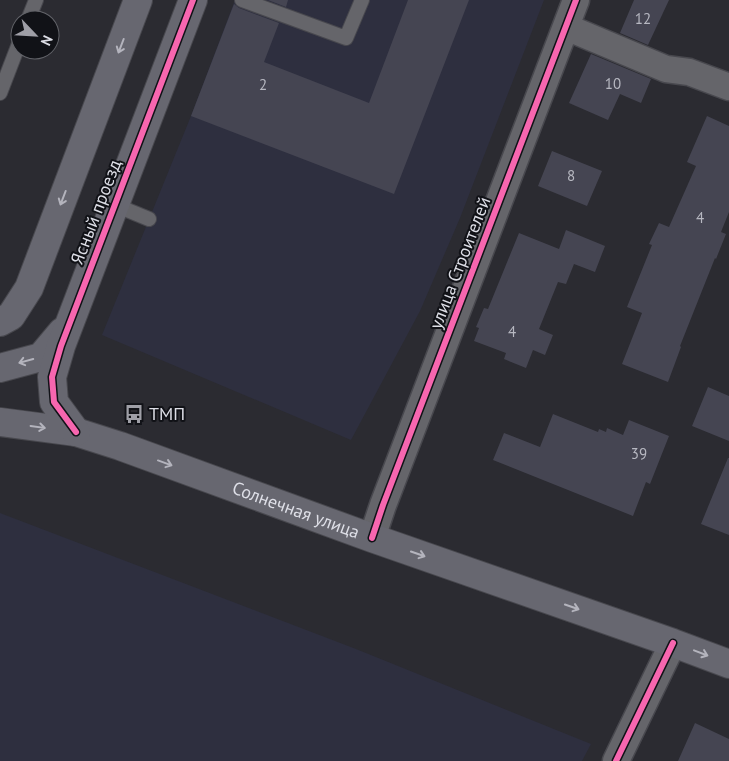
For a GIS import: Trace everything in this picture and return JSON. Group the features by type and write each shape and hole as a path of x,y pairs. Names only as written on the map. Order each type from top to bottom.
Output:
{"street":[{"name":"Ясный проезд","path":"0,322 11,316 30,288 138,0"},
{"name":"Ясный проезд","path":"76,432 54,402 52,377 71,321 194,0"},
{"name":"улица Строителей","path":"372,538 576,0"},
{"path":"566,27 666,69 689,72 729,88"},
{"name":"Ясный проезд","path":"0,368 41,357 71,321"},
{"name":"Солнечная улица","path":"0,422 76,432 120,446 372,538 729,664"},
{"path":"616,761 673,643"}],"lane":[{"path":"242,0 346,38 362,0"},
{"path":"0,94 13,60"},
{"path":"115,205 149,219"}],"shaded area":[{"path":"235,0 544,0 460,218 420,311 351,440 102,335 191,116"},
{"path":"0,513 356,649 591,744 582,761 0,761"}],"building":[{"path":"268,0 288,0 286,7"},
{"path":"408,0 469,0 394,194 191,116 234,4 239,8 279,23 264,62 369,103"},
{"path":"634,0 669,0 648,45 620,33"},
{"path":"591,54 651,79 641,103 620,94 608,120 569,103"},
{"path":"707,116 729,126 729,212 721,232 726,234 680,346 668,382 622,364 642,313 627,307 652,245 649,244 659,223 669,227 696,166 687,162"},
{"path":"552,151 602,171 587,206 538,186"},
{"path":"566,230 605,246 595,272 574,264 566,284 558,282 539,329 553,335 545,355 533,350 526,368 504,359 506,353 474,341 479,328 476,327 484,308 488,309 519,233 559,249"},
{"path":"708,387 729,396 729,441 692,426"},
{"path":"553,414 598,432 599,429 606,432 607,428 623,435 629,420 669,436 650,484 646,482 633,516 493,460 504,433 540,447"},
{"path":"729,458 729,535 701,524"},
{"path":"695,723 729,739 729,761 678,761"}],"cycle path":[{"path":"76,432 54,402 52,377 61,346 193,0"},
{"path":"372,538 576,0"},
{"path":"616,761 673,643"}],"place":[{"name":"ТМП","path":"134,414"}]}
